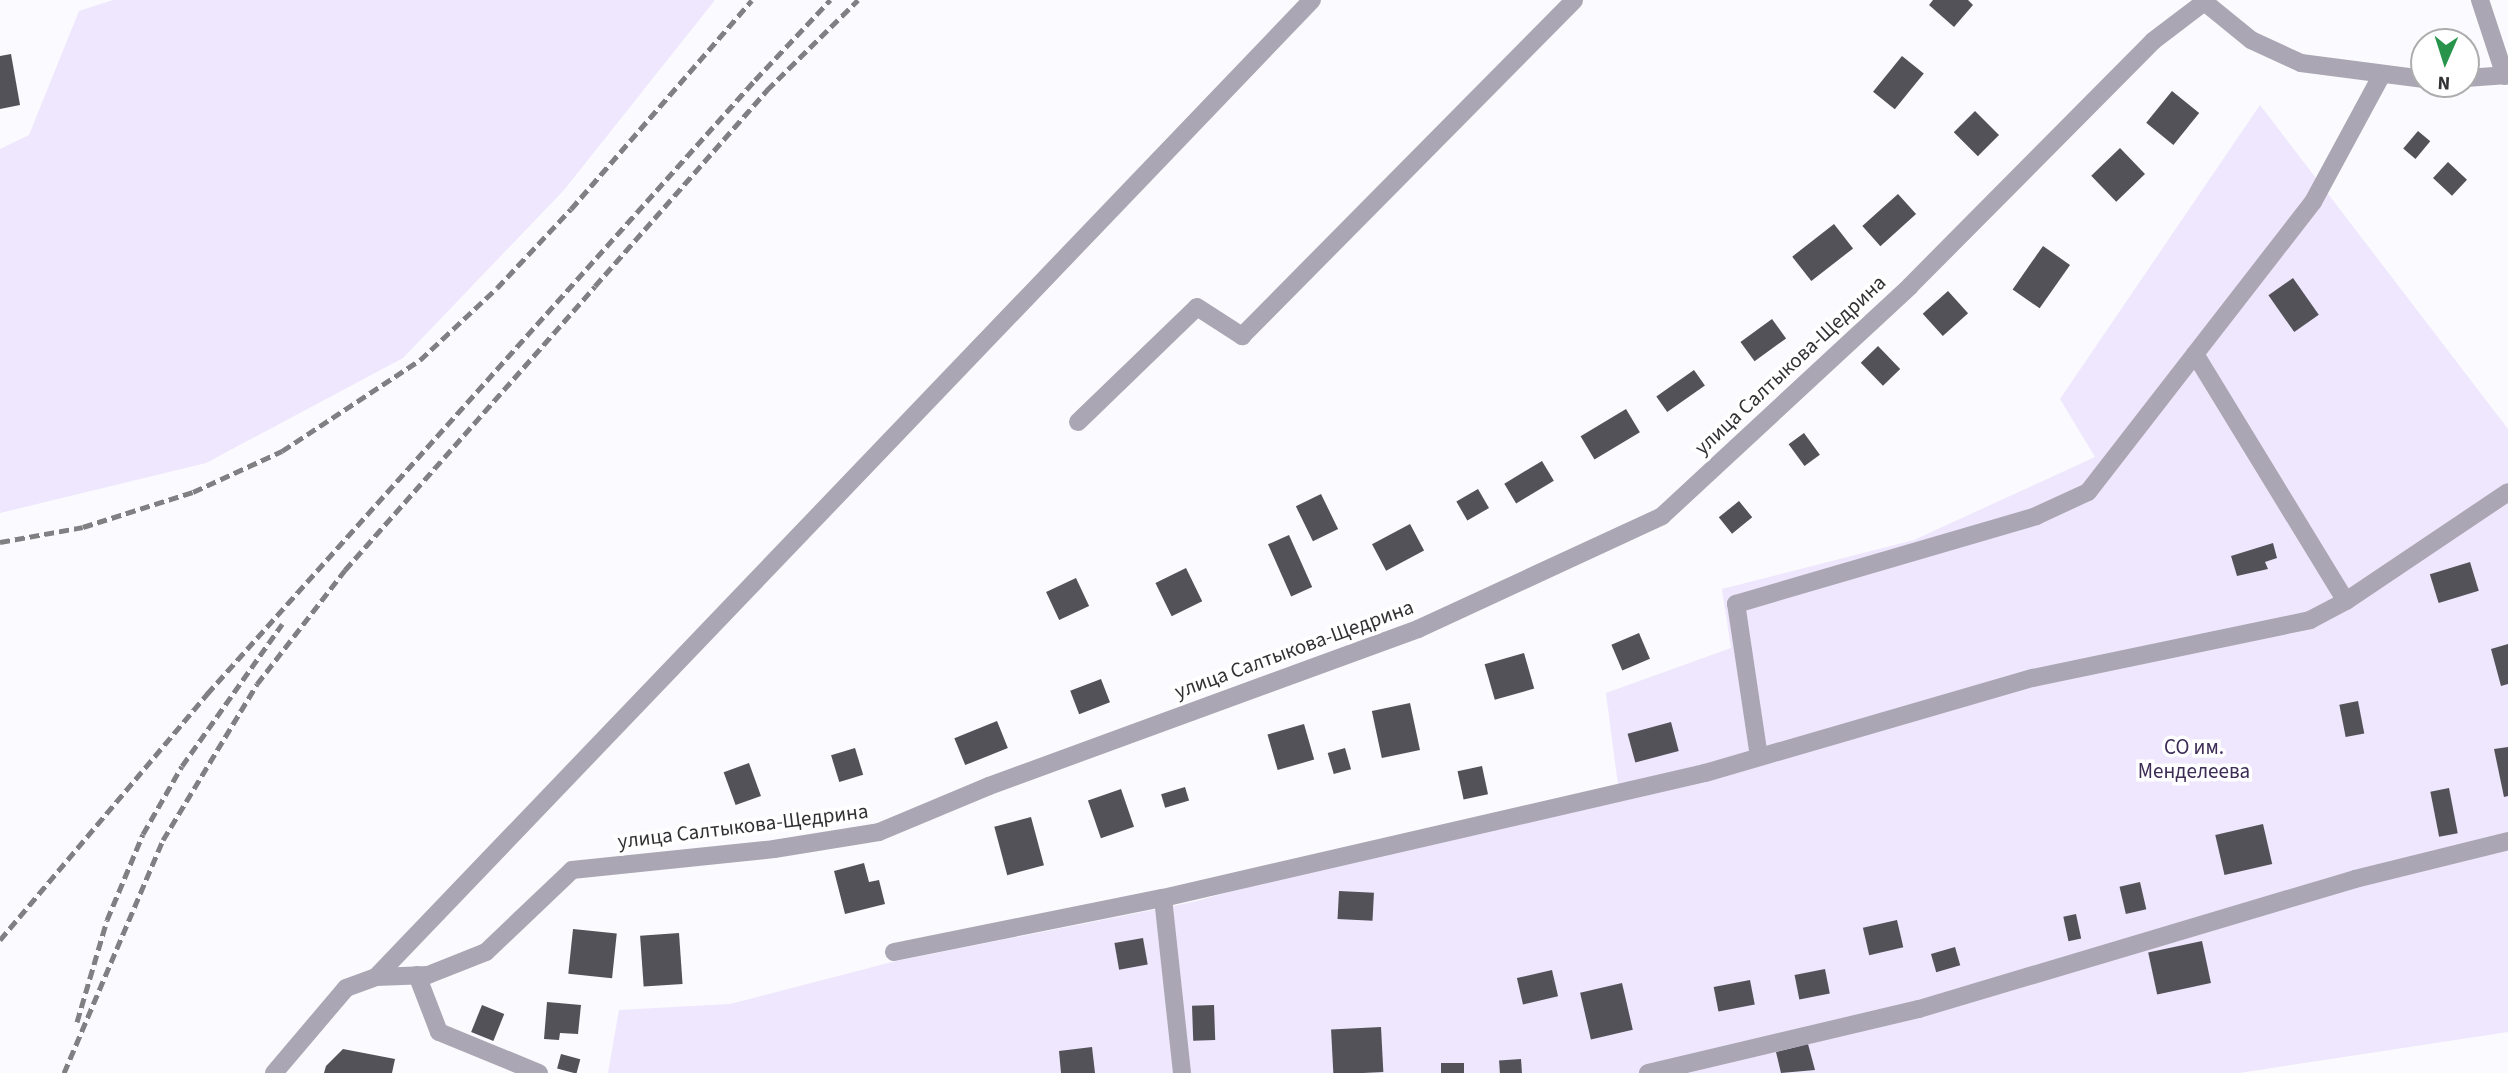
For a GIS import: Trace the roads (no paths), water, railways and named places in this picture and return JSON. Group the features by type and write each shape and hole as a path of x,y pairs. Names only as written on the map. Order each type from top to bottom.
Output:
{"street":[{"path":"376,977 1312,0"},
{"path":"1078,422 1197,307 1242,336 1574,0"},
{"path":"2204,0 2251,40 2301,63 2410,78"},
{"name":"улица Салтыкова-Щедрина","path":"274,1073 346,988 376,977 428,975 486,952 572,870 774,849 879,832 989,786 1418,629 1662,516 1910,286 2153,41 2204,0"},
{"path":"2480,0 2506,75 2480,77"},
{"path":"1759,757 1736,604 2036,516 2088,492 2313,202 2381,76"},
{"path":"2195,354 2346,601"},
{"path":"894,951 1163,898 1705,773 2034,678 2310,620 2346,601 2508,492"},
{"path":"1648,1073 1919,1009 2355,879 2508,841"},
{"path":"1163,898 1182,1073"},
{"path":"417,975 439,1032 539,1073"}],"railway":[{"path":"0,542 83,527 193,492 282,451 420,360 497,288 571,209 752,0"},
{"path":"0,940 207,694 755,80 830,0"},
{"path":"64,1073 163,840 257,684 345,570 767,90 858,0"},
{"path":"77,1022 107,920 143,834 182,766 282,624"}],"park label":[{"name":"СО им. Менделеева","path":"2194,759"}]}
